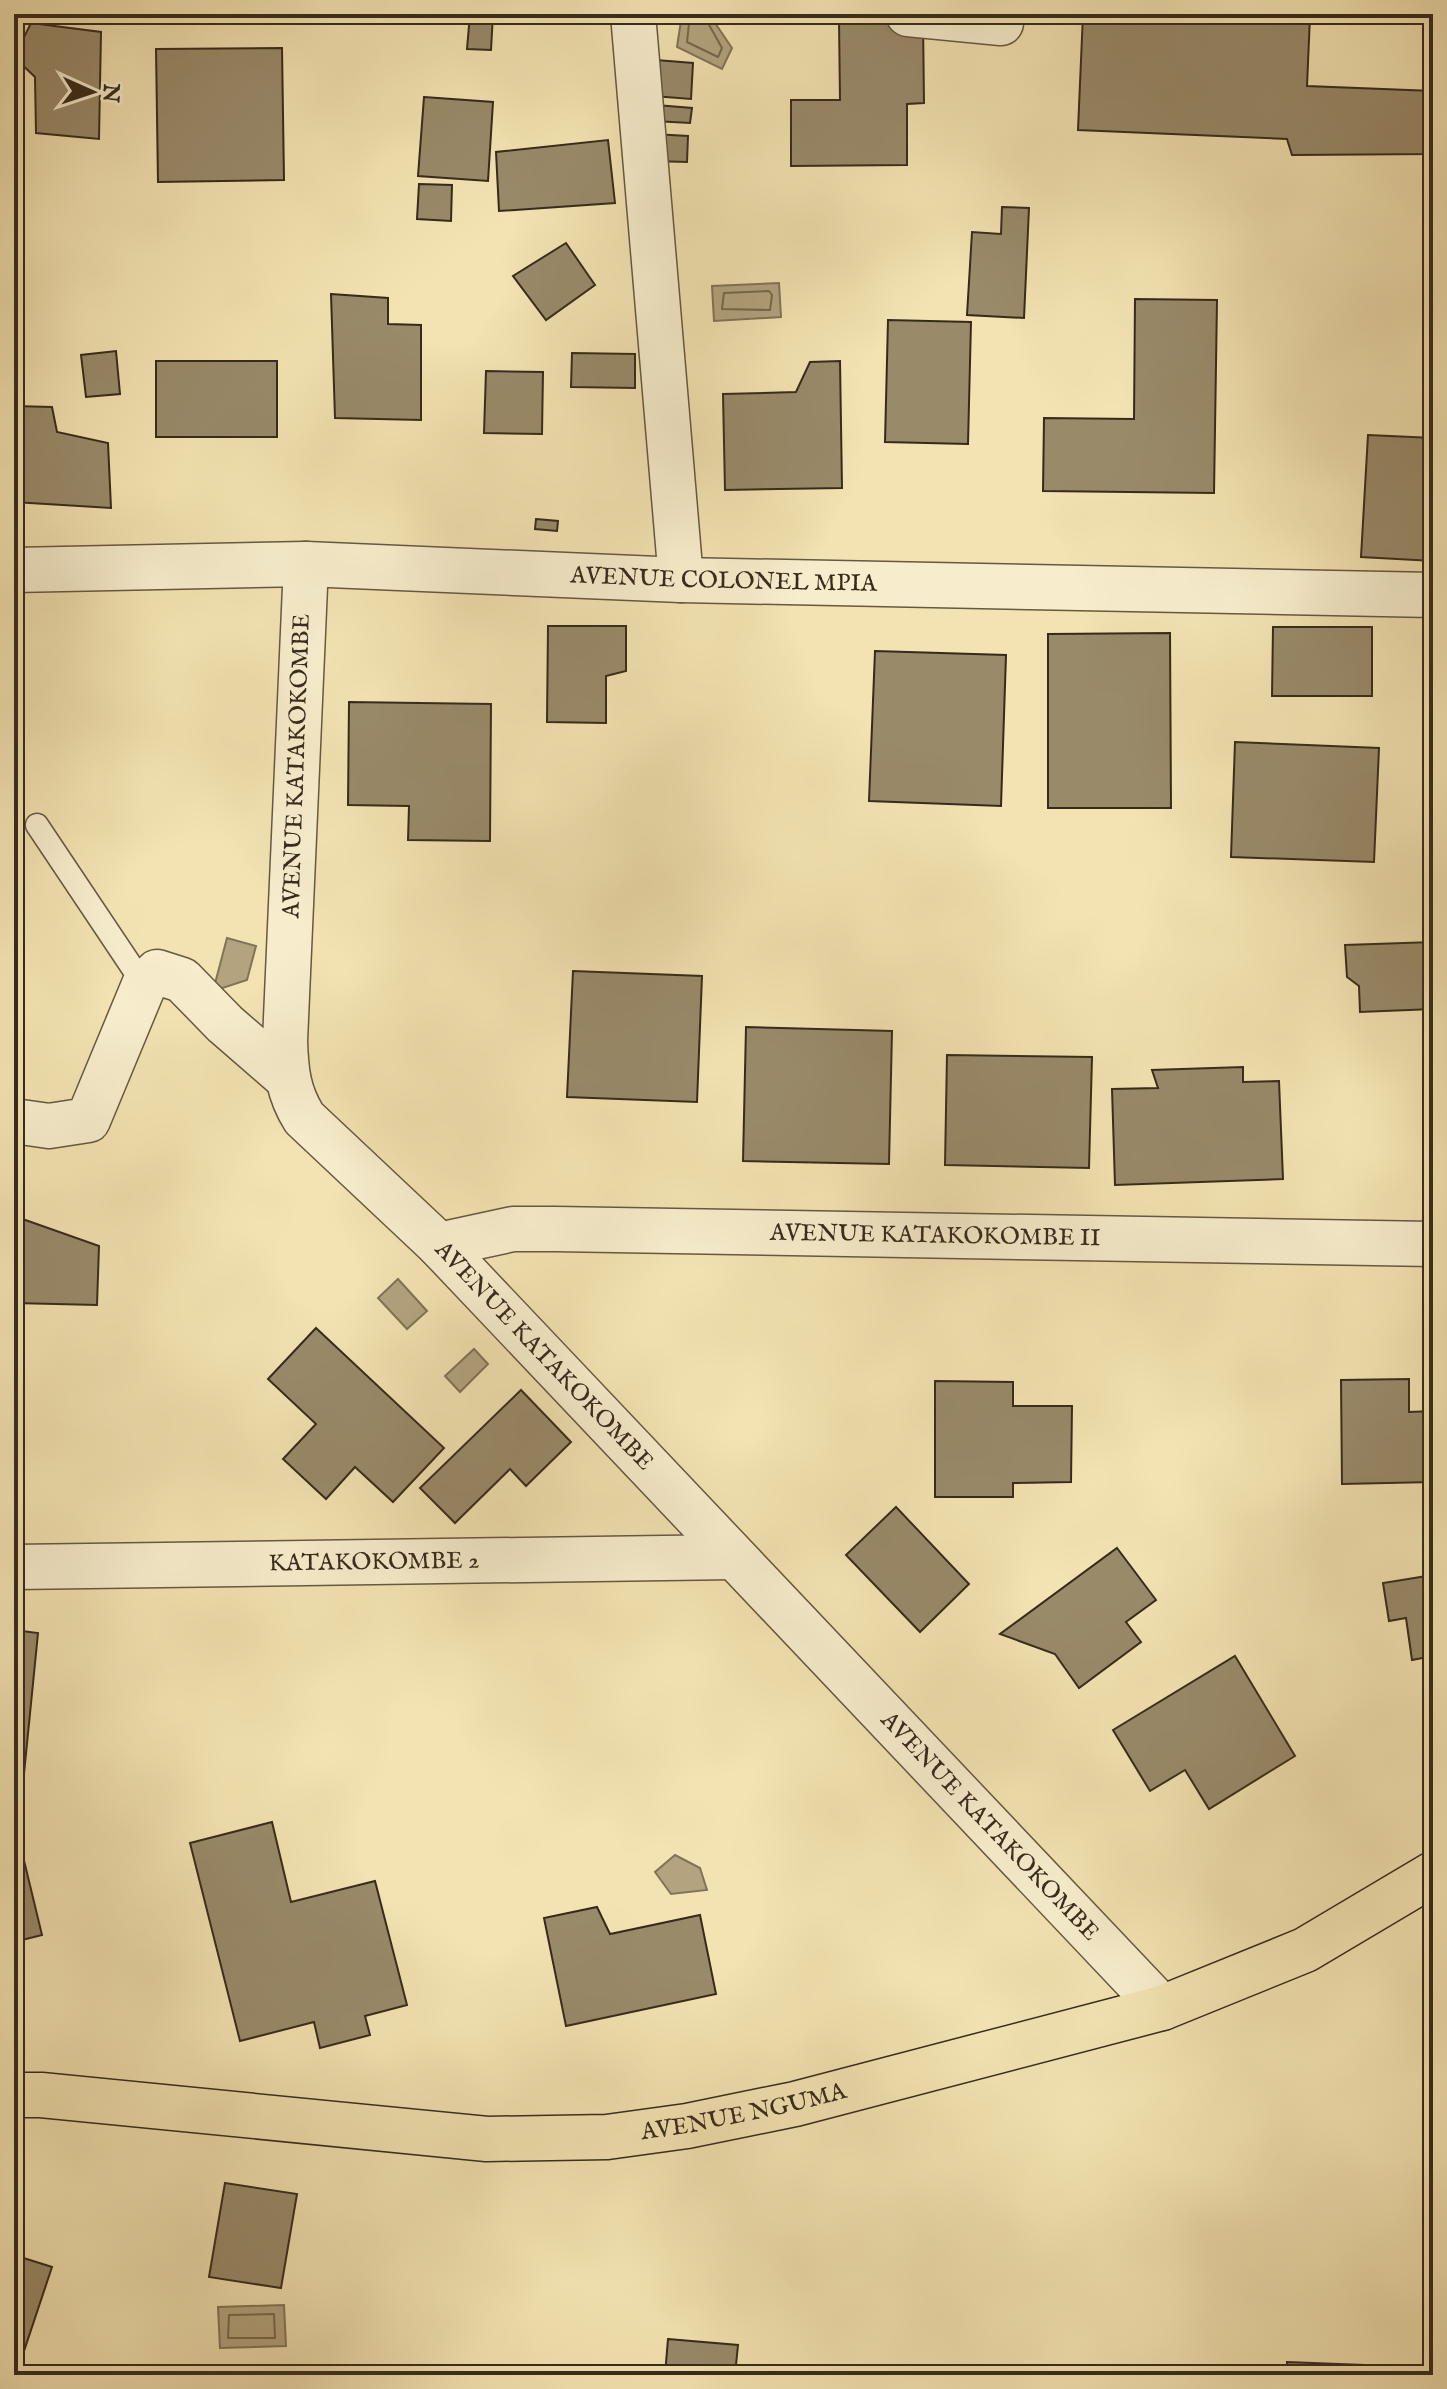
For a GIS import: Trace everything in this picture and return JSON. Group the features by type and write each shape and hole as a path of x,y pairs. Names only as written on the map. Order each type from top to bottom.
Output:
{"main road":[{"name":"AVENUE NGUMA","path":"14,2095 56,2096 487,2139 607,2137 687,2126 795,2104 1162,2008 1305,1950 1433,1874"}],"street":[{"path":"633,14 681,580"},
{"path":"908,14 1001,23"},
{"name":"AVENUE COLONEL MPIA","path":"14,570 306,564 681,580 1433,595"},
{"name":"AVENUE KATAKOKOMBE","path":"306,564 286,1077 292,1099 304,1118 439,1245 1162,2008"},
{"path":"14,1121 49,1126 88,1120 144,985 157,972 182,980 225,1024 286,1077"},
{"name":"AVENUE KATAKOKOMBE II","path":"439,1245 513,1229 1433,1244"},
{"name":"KATAKOKOMBE 2","path":"14,1567 734,1557"}],"lane":[{"path":"37,825 144,985"}],"water":[{"path":"682,14 709,14 732,48 722,69 677,47"},
{"path":"779,283 781,317 714,321 712,286"},
{"path":"227,938 256,946 247,980 213,991"},
{"path":"398,1279 427,1311 407,1329 378,1298"},
{"path":"474,1349 488,1364 460,1392 445,1376"},
{"path":"675,1855 700,1868 707,1890 671,1894 655,1872"},
{"path":"284,2305 286,2346 220,2348 218,2307"}],"building":[{"path":"470,14 493,14 491,50 467,49"},
{"path":"1083,14 1310,16 1307,86 1433,91 1433,154 1292,155 1287,139 1078,130"},
{"path":"923,19 924,103 907,104 907,165 791,166 791,100 840,100 839,20"},
{"path":"31,23 101,32 99,139 36,133 35,77 14,57"},
{"path":"282,48 284,180 158,182 156,49"},
{"path":"656,60 693,63 691,99 653,96"},
{"path":"424,97 493,102 488,181 418,176"},
{"path":"656,105 692,108 690,123 654,121"},
{"path":"653,134 688,136 687,162 652,161"},
{"path":"608,140 615,203 499,211 496,152"},
{"path":"419,184 452,185 451,221 417,219"},
{"path":"1002,207 1029,208 1024,318 967,315 972,232 1001,234"},
{"path":"566,243 595,285 546,320 513,276"},
{"path":"331,294 388,298 388,324 421,325 421,420 335,418"},
{"path":"1135,299 1217,300 1214,493 1043,491 1044,418 1134,419"},
{"path":"888,320 971,322 968,444 885,442"},
{"path":"116,351 120,394 86,397 81,355"},
{"path":"572,353 635,354 635,388 571,387"},
{"path":"156,361 277,361 277,437 156,437"},
{"path":"840,361 842,488 725,490 723,394 796,392 810,362"},
{"path":"486,371 543,372 542,434 484,433"},
{"path":"14,406 52,407 57,432 108,443 111,508 14,502"},
{"path":"1368,435 1433,438 1433,561 1361,557"},
{"path":"536,519 558,521 557,531 535,529"},
{"path":"548,626 626,626 626,671 606,676 606,723 547,722"},
{"path":"1273,627 1372,627 1372,696 1272,696"},
{"path":"1170,633 1171,808 1048,808 1048,634"},
{"path":"875,651 1006,655 1001,806 869,801"},
{"path":"349,702 491,704 490,841 408,840 409,806 348,805"},
{"path":"1235,742 1379,748 1374,862 1231,857"},
{"path":"1433,942 1433,1009 1360,1012 1359,986 1347,977 1345,945"},
{"path":"573,971 702,976 697,1102 567,1097"},
{"path":"746,1027 892,1031 889,1164 743,1161"},
{"path":"947,1055 1092,1057 1089,1168 945,1165"},
{"path":"1243,1067 1243,1082 1279,1081 1283,1179 1115,1185 1112,1089 1158,1088 1152,1070"},
{"path":"14,1216 99,1246 97,1305 14,1303"},
{"path":"316,1328 444,1448 393,1502 355,1467 326,1499 283,1459 316,1424 268,1379"},
{"path":"1409,1379 1409,1412 1433,1411 1433,1482 1342,1484 1341,1380"},
{"path":"935,1381 1013,1382 1013,1406 1072,1406 1071,1482 1013,1483 1013,1497 935,1497"},
{"path":"521,1390 571,1442 526,1486 510,1469 455,1523 420,1488"},
{"path":"896,1507 969,1584 920,1632 846,1555"},
{"path":"1117,1548 1156,1600 1126,1622 1141,1642 1079,1688 1055,1654 1000,1634"},
{"path":"1433,1575 1433,1656 1412,1660 1406,1618 1389,1621 1383,1583"},
{"path":"14,1630 38,1633 23,1784 14,1783"},
{"path":"1235,1656 1295,1756 1209,1809 1185,1770 1150,1791 1113,1730"},
{"path":"14,1819 42,1935 14,1942"},
{"path":"272,1822 291,1902 375,1881 407,2005 365,2016 370,2035 320,2048 314,2022 240,2041 190,1843"},
{"path":"597,1907 610,1934 700,1915 716,1994 566,2026 544,1918"},
{"path":"225,2183 297,2194 281,2288 209,2277"},
{"path":"14,2255 52,2267 16,2375 14,2375"},
{"path":"668,2339 738,2345 735,2375 665,2375"},
{"path":"1287,2362 1364,2365 1364,2375 1287,2375"}]}
